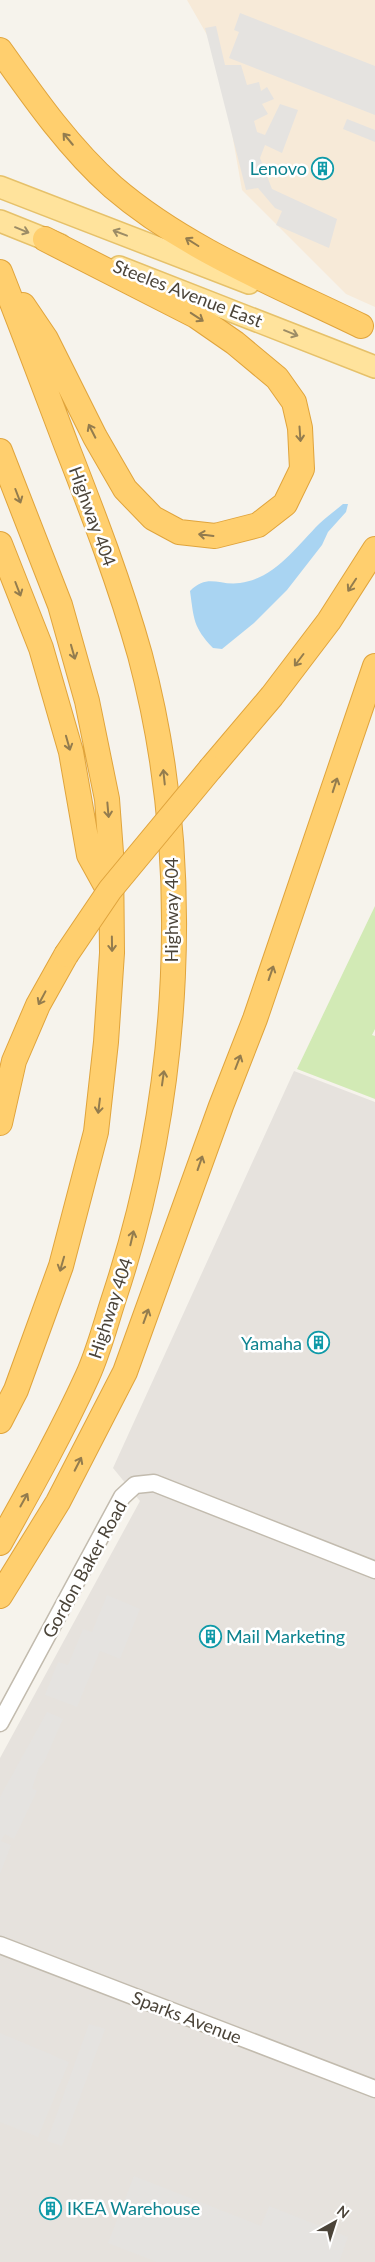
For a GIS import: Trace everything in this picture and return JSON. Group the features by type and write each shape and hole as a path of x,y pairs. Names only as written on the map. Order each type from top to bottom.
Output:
{"highway":[{"path":"0,50 38,103 75,148 113,186 146,212 199,247 368,329"},
{"path":"0,271 46,339 95,437 126,489 153,518 179,532 215,536 258,525 285,504 302,469 300,428 294,402 277,378 235,343 196,316 45,239"},
{"name":"Highway 404","path":"0,271 103,540 140,656 162,762 172,862 174,929 167,1046 154,1140 128,1252 88,1375 0,1543"},
{"path":"0,451 60,605 87,701 107,799 111,853 112,962 106,1042 96,1132 61,1266 16,1390 0,1421"},
{"path":"0,544 41,648 71,752 89,855 111,895"},
{"path":"0,1123 14,1061 38,1005 66,955 110,890 272,696 329,621 375,549"},
{"path":"0,1596 58,1502 125,1372 220,1106 255,1019 375,666"}],"main road":[{"name":"Steeles Avenue East","path":"0,187 368,329"},
{"name":"Steeles Avenue East","path":"0,221 214,303 375,368"}],"street":[{"name":"Gordon Baker Road","path":"0,1723 122,1497 135,1485 154,1484 375,1570"},
{"name":"Sparks Avenue","path":"0,1945 375,2089"}],"shaded area":[{"path":"187,0 375,0 375,307 346,294 242,190 218,54"},
{"path":"240,13 375,66 375,115 229,58 239,32 234,30"},
{"path":"216,26 225,65 241,65 247,85 259,82 261,91 267,87 274,99 262,104 268,114 254,121 257,132 265,135 280,104 298,110 282,153 265,145 260,158 272,189 337,219 329,248 276,225 282,211 275,208 258,188 246,190 205,28"},
{"path":"347,119 375,130 375,142 343,129"},
{"path":"294,1071 375,1102 375,2262 0,2262 0,1758 140,1501 113,1468"},
{"path":"107,1595 140,1609 120,1659 100,1651 77,1707 45,1695 58,1662 68,1665 83,1629 92,1632"},
{"path":"47,1712 63,1719 44,1762 39,1768 32,1788 37,1791 14,1839 5,1834 1,1841 11,1845 0,1874 0,1797"},
{"path":"89,2024 105,2029 62,2146 47,2141"},
{"path":"0,2033 69,2062 38,2137 0,2122"},
{"path":"134,2176 261,2226 269,2206 348,2237 339,2262 157,2262 108,2243"}],"green space":[{"path":"375,906 375,1029 372,1035 375,1036 375,1099 297,1069"}],"water":[{"path":"343,504 348,504 346,512 328,532 322,545 287,590 254,623 222,649 213,648 198,628 192,609 190,591 208,581 240,583 264,575 284,560 319,524"}],"place":[{"name":"Lenovo","path":"323,168"},
{"name":"Yamaha","path":"318,1343"},
{"name":"Mail Marketing","path":"210,1636"},
{"name":"IKEA Warehouse","path":"51,2208"}]}
